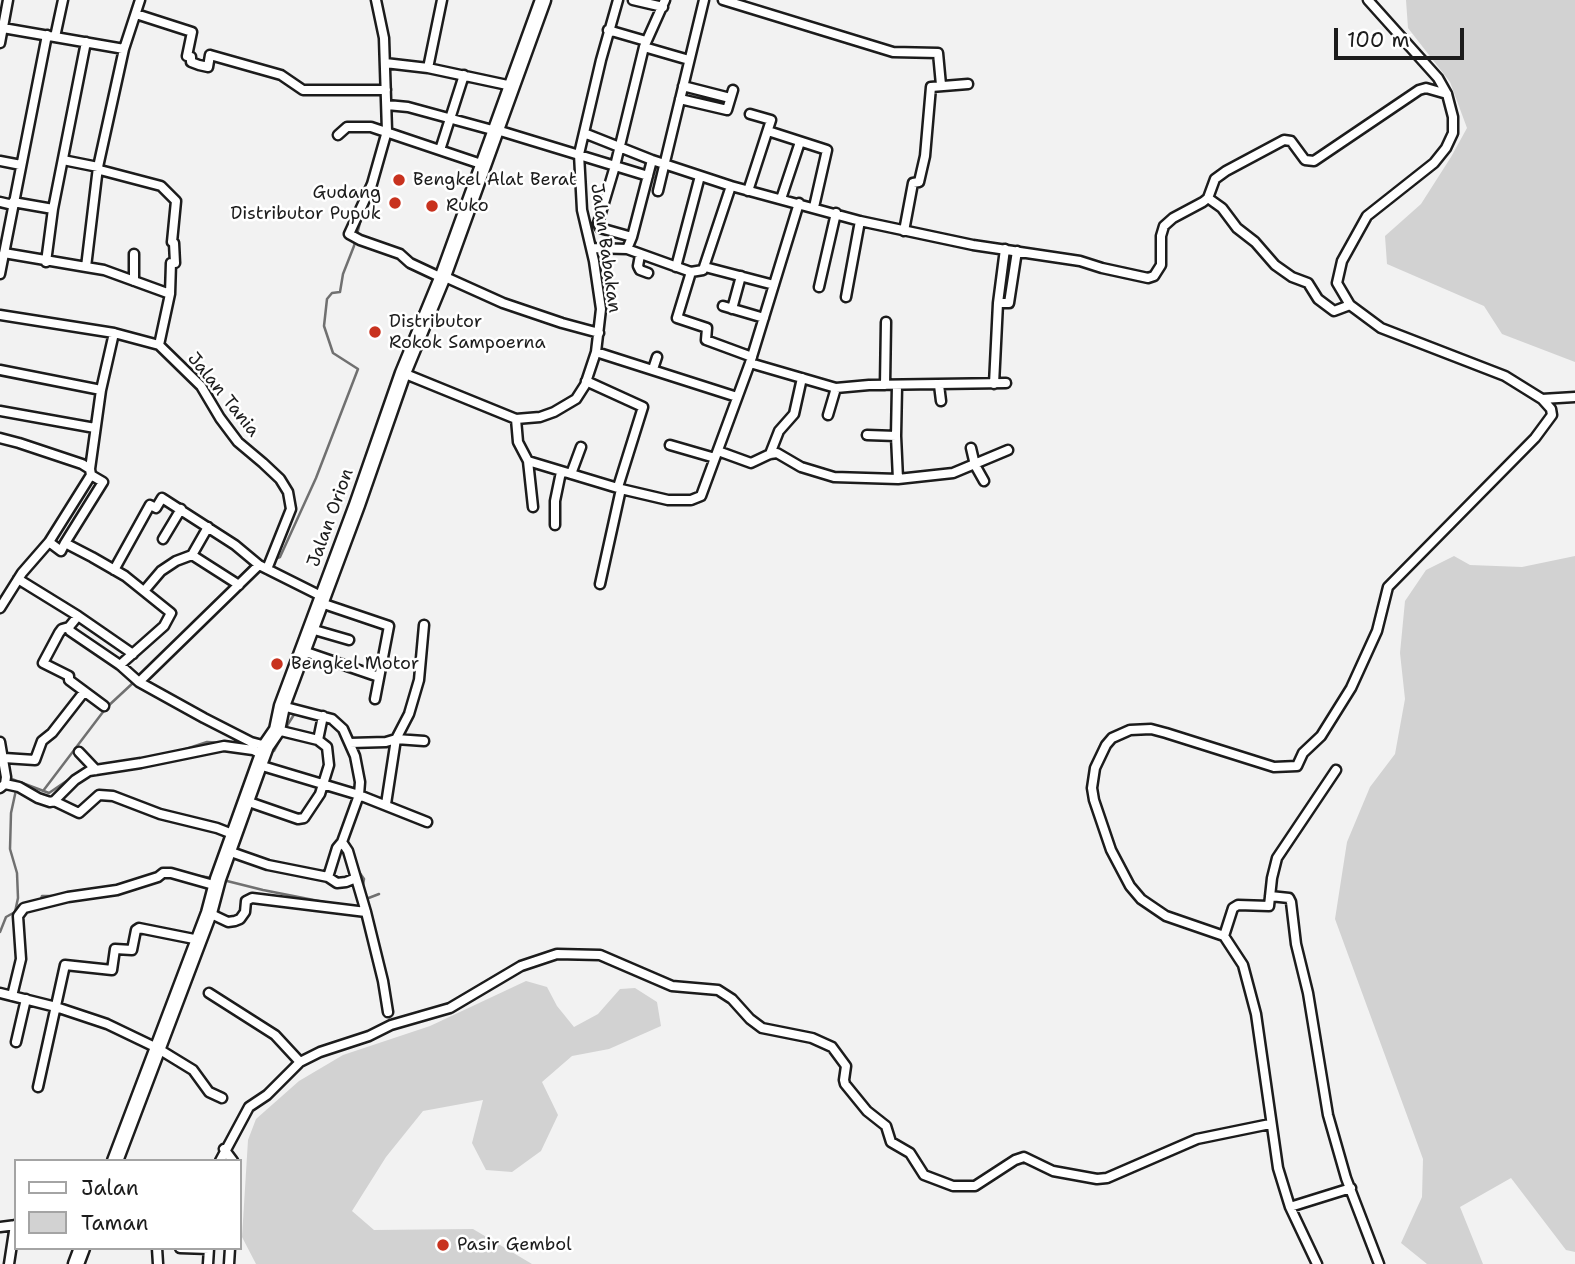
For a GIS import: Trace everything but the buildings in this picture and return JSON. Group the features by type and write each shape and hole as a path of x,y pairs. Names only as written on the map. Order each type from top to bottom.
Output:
{"highway":[{"name":"Jalan Orion","path":"120,1159 263,754 277,730 282,706 403,373 443,277 543,0"}],"street":[{"path":"0,274 4,240 21,165 51,36 63,0"},
{"path":"86,267 98,167 124,49 140,0"},
{"path":"376,0 387,63 389,132 372,184 349,234 400,254 410,263 503,303 599,332"},
{"path":"428,68 442,0"},
{"name":"Jalan Babakan","path":"516,419 560,410 576,399 597,352 601,309 582,210 579,154 608,30 618,0"},
{"path":"634,0 664,4"},
{"path":"658,191 704,0"},
{"path":"723,0 893,52 939,53 941,85"},
{"path":"1317,1264 1290,1207 1278,1168 1263,1057 1250,985 1243,965 1224,936 1157,912 1130,886 1111,850 1094,800 1093,777 1106,745 1121,732 1130,730 1151,729 1280,768 1297,766 1303,753 1321,736 1351,688 1377,631 1388,587 1547,424 1552,415 1551,409 1542,399 1505,376 1381,328 1350,305 1337,282 1342,261 1367,216 1419,177 1446,148 1454,117 1447,94 1438,78 1368,0"},
{"path":"632,237 599,226 645,44 664,4"},
{"path":"0,43 5,6"},
{"path":"136,14 192,32 187,56 191,57 191,62 199,65 208,67 210,55 281,75 303,90 314,92 386,90"},
{"path":"3,28 124,49"},
{"path":"608,30 689,60"},
{"path":"46,262 53,209 86,42"},
{"path":"387,63 428,68 512,86"},
{"path":"440,150 464,75"},
{"path":"904,231 913,183 919,183 925,156 931,87 968,83"},
{"path":"680,99 727,110 731,94 683,86"},
{"path":"584,133 652,160 731,186 860,221 973,246 1080,261 1148,278 1154,276 1161,265 1161,236 1164,226 1208,198 1215,179 1284,140 1291,141 1305,160 1314,161 1419,90 1426,88 1447,94"},
{"path":"390,105 497,130 648,176"},
{"path":"748,191 771,120 750,114"},
{"path":"338,135 347,127 358,125 389,132 484,165"},
{"path":"768,131 827,150 814,207"},
{"path":"781,199 799,145"},
{"path":"63,160 98,167 100,170 161,186 176,201 172,242 175,262 171,263 170,294 159,345"},
{"path":"626,250 632,237 652,160"},
{"path":"0,161 21,165"},
{"path":"676,267 700,176"},
{"path":"591,248 626,250 691,272 701,271 705,267 731,186"},
{"path":"1208,198 1222,208 1237,228 1255,242 1275,265 1292,277 1308,283 1318,299 1334,311 1350,305"},
{"path":"0,202 53,209"},
{"path":"528,461 668,500 694,499 702,495 751,360 799,204"},
{"path":"819,287 836,214"},
{"path":"846,297 860,221"},
{"path":"994,384 998,303 1005,249"},
{"path":"998,303 1009,303 1017,251"},
{"path":"4,253 104,270 170,294"},
{"path":"134,254 134,281"},
{"path":"639,255 638,267 648,273"},
{"path":"705,267 774,285"},
{"path":"691,272 677,318 707,328 706,341 802,378 836,388 1006,383"},
{"path":"741,276 727,308 764,318"},
{"name":"Jalan Tania","path":"0,315 114,333 159,345 201,386 238,442 280,479 288,492 291,509 274,553 236,583 137,680"},
{"path":"885,385 886,322"},
{"path":"0,608 18,579 49,542 90,472 101,390 114,333"},
{"path":"597,352 737,397"},
{"path":"653,369 657,357"},
{"path":"0,370 101,390"},
{"path":"403,373 516,419 518,442 528,461 533,508"},
{"path":"770,453 779,431 794,414 802,378"},
{"path":"586,381 643,407 620,488 600,584"},
{"path":"939,384 941,401"},
{"path":"897,386 898,479"},
{"path":"828,415 836,388"},
{"path":"1542,399 1575,397"},
{"path":"0,411 95,428"},
{"path":"867,435 896,436"},
{"path":"0,438 57,455 103,482 61,551 49,542"},
{"path":"670,444 751,463 770,453 777,453 801,467 834,477 898,479 938,476 975,465 1008,450"},
{"path":"571,474 580,447"},
{"path":"971,448 975,465 984,481"},
{"path":"555,525 555,500 561,472"},
{"path":"114,570 150,505 156,508 162,498 261,564 322,600 389,626 375,699"},
{"path":"163,539 181,509"},
{"path":"144,591 161,571 192,555 208,527"},
{"path":"65,544 114,570 171,613 164,626 120,665"},
{"path":"192,555 236,583"},
{"path":"18,579 132,654"},
{"path":"78,616 59,633 43,663 69,676 69,680 104,706"},
{"path":"386,804 396,739 415,698 419,680 424,625"},
{"path":"69,626 70,631 137,680 251,742 263,754"},
{"path":"311,629 349,640"},
{"path":"303,651 379,677"},
{"path":"4,758 35,760 42,741 52,733 83,692"},
{"path":"282,706 323,716 338,724 350,743 359,773 359,795 328,877"},
{"path":"318,740 323,716"},
{"path":"246,801 298,819 303,818 314,806 329,765 327,747 318,740 277,730"},
{"path":"350,743 386,742 396,739 424,741"},
{"path":"0,741 9,786 38,798 79,813 99,795 113,796 160,814 234,835"},
{"path":"54,802 75,780 89,771 224,746 253,750 323,784 386,804 427,822"},
{"path":"79,752 96,770"},
{"path":"1224,936 1233,908 1238,905 1270,905 1273,870 1277,859 1336,770"},
{"path":"342,842 348,851 365,910 388,1012"},
{"path":"228,851 268,865 328,877 341,883 356,878"},
{"path":"12,996 21,959 18,916 24,908 68,897 117,890 163,873 217,883"},
{"path":"1270,896 1289,898 1291,902 1296,944 1314,1027 1328,1115 1351,1188 1380,1264"},
{"path":"209,913 228,922 240,919 246,901 252,898 365,910"},
{"path":"38,1087 65,965 112,970 115,949 132,950 137,928 199,940"},
{"path":"221,1159 249,1107 267,1095 300,1062 391,1025 450,1008 528,962 558,954 591,953 609,957 672,986 718,990 732,999 762,1028 812,1038 834,1049 846,1066 845,1084 867,1111 886,1126 891,1142 910,1153 924,1175 953,1186 975,1186 1024,1157 1053,1171 1097,1179 1107,1178 1197,1139 1270,1124"},
{"path":"209,992 275,1035 300,1062"},
{"path":"0,993 56,1007 107,1024 157,1048 193,1070 209,1092 222,1098"},
{"path":"16,1042 26,999"},
{"path":"224,1149 232,1159"},
{"path":"1290,1207 1351,1188"},
{"path":"9,1264 14,1232"}],"green space":[{"path":"1406,0 1575,0 1575,362 1502,334 1484,306 1387,264 1385,236 1421,204 1467,128 1450,82 1408,28"},
{"path":"1454,556 1470,565 1522,567 1575,556 1575,1252 1566,1250 1511,1178 1460,1207 1483,1264 1427,1264 1401,1243 1422,1197 1423,1159 1335,919 1347,842 1370,787 1395,754 1405,699 1400,653 1405,601 1426,570"},
{"path":"526,981 547,987 557,1006 574,1027 598,1014 620,989 635,988 657,1002 661,1026 609,1049 572,1056 542,1082 558,1115 541,1151 512,1172 486,1170 472,1143 483,1100 423,1111 386,1157 352,1211 374,1230 473,1229 532,1264 256,1264 242,1237 248,1140 256,1119 299,1081 343,1055 430,1026"}],"waterway":[{"path":"380,0 383,17"},
{"path":"389,80 390,104"},
{"path":"380,169 389,139"},
{"path":"275,559 280,557 316,478 358,369 333,353 324,326 327,299 332,293 340,292 362,215"},
{"path":"236,581 253,563"},
{"path":"43,791 106,708 134,682"},
{"path":"285,729 295,713"},
{"path":"268,750 274,751 283,734"},
{"path":"180,751 207,742 224,743"},
{"path":"9,778 49,793 81,771"},
{"path":"0,932 6,917 15,912 18,898 17,873 10,849 11,813 16,790"},
{"path":"357,869 364,879 362,891"},
{"path":"192,875 213,878"},
{"path":"223,880 339,905"},
{"path":"366,899 379,894"},
{"path":"40,902 42,896 60,896"}],"place":[{"name":"Bengkel Alat Berat","path":"399,180"},
{"name":"Gudang Distributor Pupuk","path":"395,203"},
{"name":"Ruko","path":"432,206"},
{"name":"Distributor Rokok Sampoerna","path":"375,332"},
{"name":"Bengkel Motor","path":"277,664"},
{"name":"Pasir Gembol","path":"443,1245"}]}
